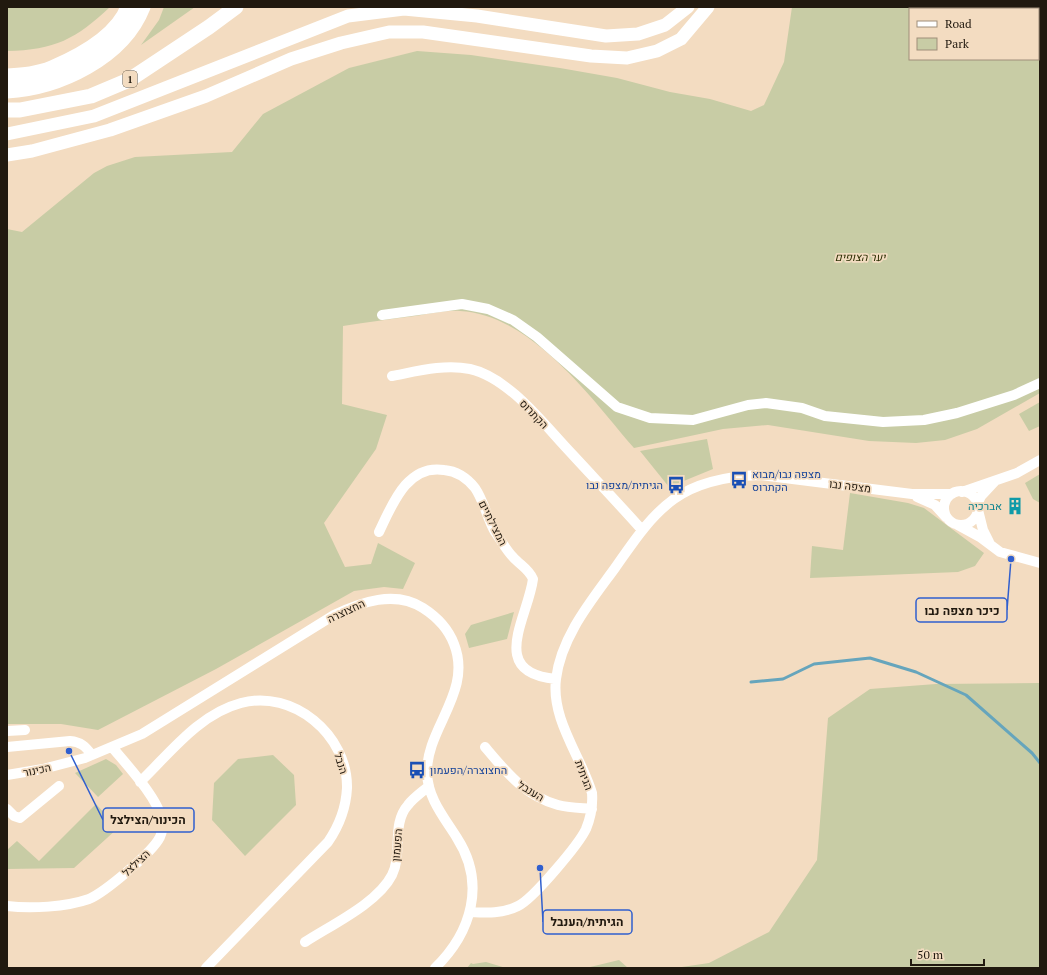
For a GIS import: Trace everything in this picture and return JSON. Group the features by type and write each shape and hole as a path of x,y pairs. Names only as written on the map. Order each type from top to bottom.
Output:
{"highway":[{"path":"7,76 28,74 52,68 81,52 113,30 121,21 128,7"},
{"path":"7,91 36,87 61,79 90,65 121,41 133,27 143,7"},
{"name":"1","path":"7,110 20,110 91,96 128,80 209,27 236,7"}],"main road":[{"path":"7,134 94,116 348,16 404,9 477,16 606,36 638,34 665,25 688,7"},
{"path":"7,155 40,149 110,130 206,96 291,59 341,43 389,32 423,32 591,56 627,58 657,51 681,40 708,7"}],"street":[{"path":"382,315 462,304 488,309 513,320 537,337 617,408 650,418 693,420 748,405 766,404 802,408 825,416 883,422 924,420 957,413 1014,395 1040,383"},
{"name":"הקתרוס","path":"392,376 436,368 455,367 472,370 499,384 526,406 642,530"},
{"name":"מצפה נבו","path":"642,530 674,499 689,490 704,484 740,475 779,477 908,494 928,495 957,493 1017,473 1040,460"},
{"name":"המצילתיים","path":"379,532 396,498 412,478 422,472 436,468 449,470 459,474 469,481 476,489 493,528 504,545 512,557 531,573 533,579 515,645 520,664 525,670 543,678 556,679"},
{"name":"מצפה נבו","path":"977,508 981,496 997,480"},
{"path":"991,546 983,530 972,495 957,493 946,502 944,508 947,518 957,525 972,532 991,546 1000,552 1010,556 1040,563"},
{"name":"מצפה נבו","path":"908,494 934,505 947,518"},
{"path":"957,525 962,525 972,521 977,508"},
{"name":"הגיתית","path":"470,912 494,913 507,911 527,901 586,830 592,809 592,793 558,712 556,679 566,645 574,627 642,530"},
{"name":"החצוצרה","path":"112,748 142,734 334,616 360,603 390,599 420,606 430,612 448,630 458,653 459,672 456,686 428,760 427,773 429,786 440,813 457,837 472,872 473,884 470,912"},
{"name":"הנבל","path":"140,782 199,724 226,708 243,702 259,701 275,703 289,706 303,712 327,733 343,762 347,788 344,807 340,822 328,842 206,968"},
{"path":"7,731 25,730"},
{"path":"7,747 70,741 85,745 92,755"},
{"name":"הענבל","path":"485,747 509,776 532,793 559,805 592,809"},
{"name":"הכינור","path":"7,775 43,769 112,748"},
{"name":"הצילצל","path":"7,906 61,905 90,898 116,881 153,847 159,838 163,828 162,819 149,794 112,748"},
{"path":"7,809 14,816 20,818 59,786"},
{"name":"הפעמון","path":"305,942 367,903 384,888 396,866 399,824 402,815 407,805 429,786"},
{"path":"435,968 457,943 470,912"}],"green space":[{"path":"7,7 110,7 86,27 64,41 39,48 7,51"},
{"path":"164,7 195,7 141,45 159,20"},
{"name":"יער הצופים","path":"792,7 1040,7 1040,393 977,429 945,440 916,443 869,441 768,425 723,429 634,448 599,406 558,362 512,327 486,316 460,311 449,311 343,326 342,404 387,415 376,449 324,523 345,567 371,564 378,543 415,563 403,589 384,587 354,591 216,669 98,730 61,724 7,724 7,229 22,232 94,173 107,166 135,157 232,152 263,114 349,68 417,51 471,55 617,78 670,92 710,99 751,111 764,105 784,62"},
{"path":"1040,402 1040,426 1029,431 1019,414"},
{"path":"707,439 713,469 669,487 640,451"},
{"path":"1040,474 1040,503 1033,499 1025,483"},
{"path":"850,493 908,503 924,508 984,553 975,566 958,572 810,578 812,546 843,550"},
{"path":"514,612 507,639 469,648 465,634 471,625"},
{"path":"1040,683 1040,968 675,968 709,963 769,932 817,860 828,718 870,689 936,684"},
{"path":"273,755 294,775 296,805 245,856 212,820 214,783 238,759"},
{"path":"106,759 116,765 123,774 98,797 75,773"},
{"path":"96,804 118,828 74,868 7,869 7,850 17,841 39,861"},
{"path":"619,960 628,968 586,968"},
{"path":"486,962 506,968 467,968 471,963"}],"waterway":[{"path":"751,682 783,679 814,664 870,658 916,672 966,695 1032,753 1040,763"}],"place":[{"name":"מצפה נבו/מבוא הקתרוס","path":"739,480"},
{"name":"הגיתית/מצפה נבו","path":"676,485"},
{"name":"אברכיה","path":"1015,506"},
{"name":"כיכר מצפה נבו","path":"1011,559"},
{"name":"הכינור/הצילצל","path":"69,751"},
{"name":"החצוצרה/הפעמון","path":"417,770"},
{"name":"הגיתית/הענבל","path":"540,868"}]}
